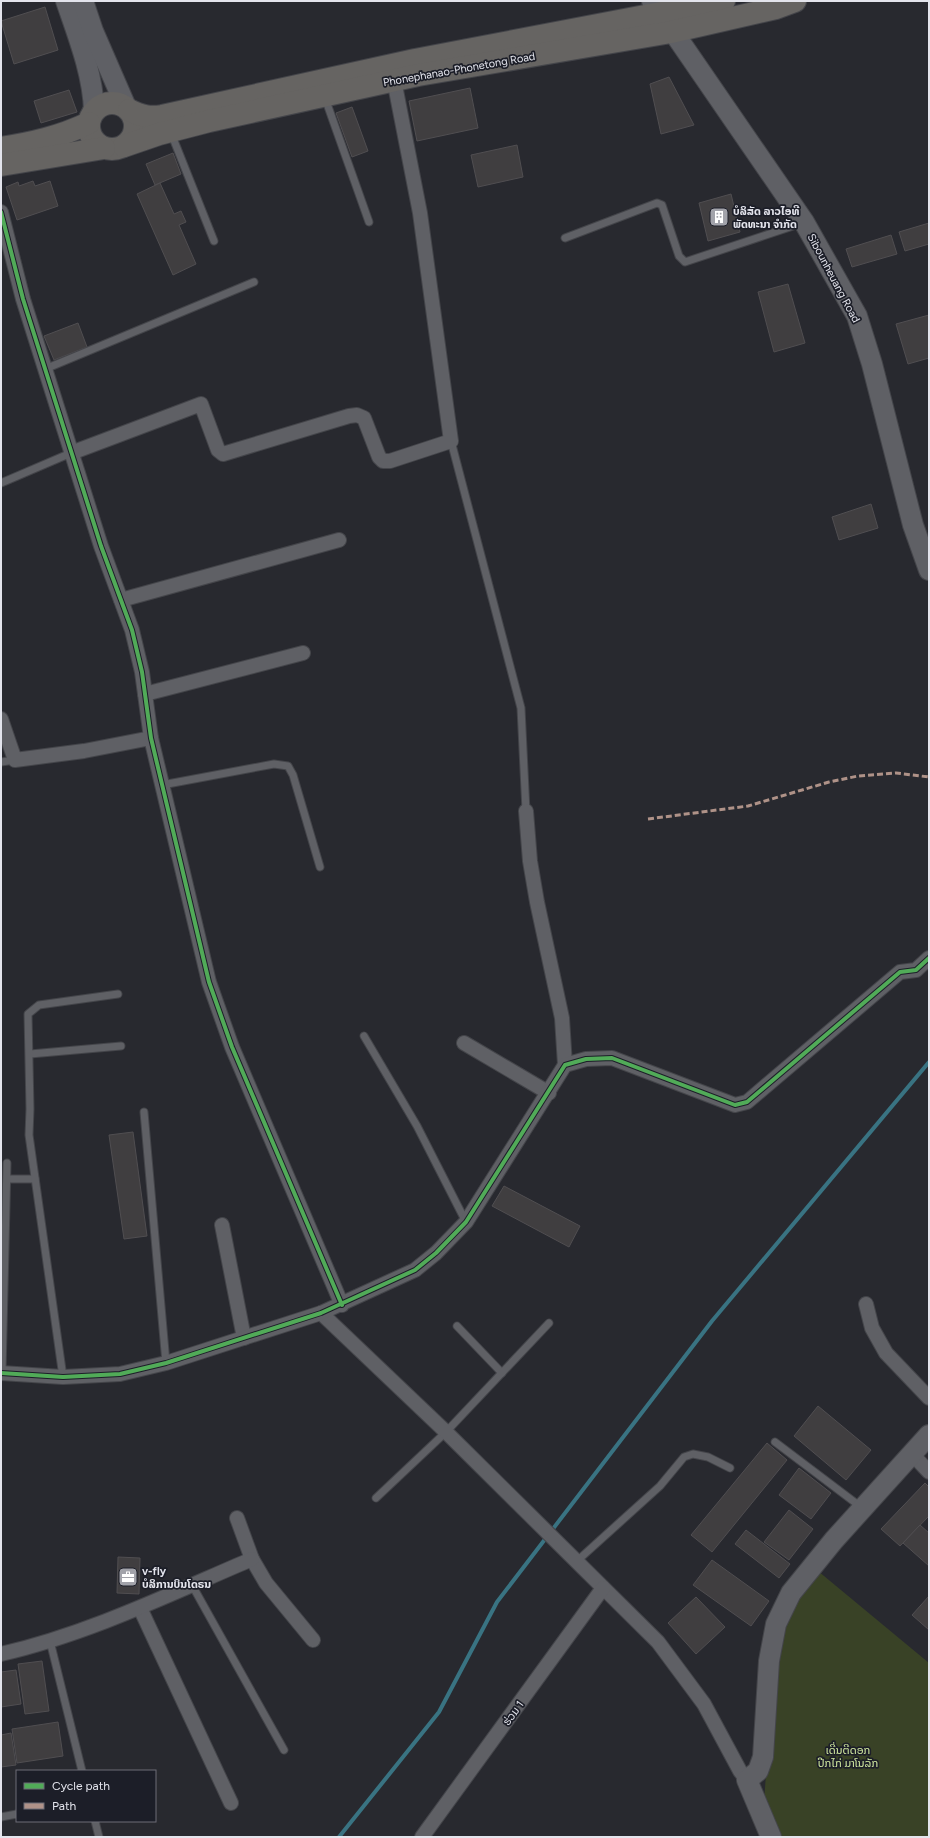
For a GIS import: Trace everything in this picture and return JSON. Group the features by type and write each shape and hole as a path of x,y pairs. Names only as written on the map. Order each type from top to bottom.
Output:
{"main road":[{"name":"Phonephanao-Phonetong Road","path":"1,164 114,147 170,131 394,80 416,67 656,7 724,1"},
{"name":"Phonephanao-Phonetong Road","path":"128,109 141,116 162,116 416,67 671,32 776,8 795,1"},
{"path":"1,148 33,143 67,134 91,117 98,107 109,103 121,104 128,109 135,123 131,140 114,147 94,141 90,135 91,117"}],"street":[{"path":"66,1 128,109"},
{"path":"83,1 84,30 90,81 94,96 91,117"},
{"name":"Sibounheuang Road","path":"656,7 671,32 804,222 857,316 872,364 913,524 929,570"},
{"path":"71,453 201,404 218,450 222,454 357,415 364,418 379,457 383,461 390,461 451,441 420,213 394,80"},
{"path":"1,212 22,299 101,546 132,630 142,672 152,738 162,785 209,982 232,1047 342,1305"},
{"path":"121,600 339,540"},
{"path":"145,694 302,653"},
{"path":"1,720 15,760 84,751 152,738"},
{"path":"2,1373 63,1377 120,1374 166,1363 244,1338 342,1305 415,1270 436,1253 466,1222 549,1093 565,1065 562,1018 537,902 530,861 526,811"},
{"path":"565,1065 586,1059 612,1058 735,1104 747,1102 900,972 916,970 929,958"},
{"path":"464,1043 549,1093"},
{"path":"222,1225 244,1338"},
{"path":"866,1304 872,1328 886,1353 929,1398"},
{"path":"321,1312 446,1432 658,1642 704,1704 740,1771 748,1780 771,1837"},
{"path":"748,1780 758,1770 763,1757 769,1661 776,1624 791,1593 834,1540 929,1435"},
{"path":"912,1454 929,1472"},
{"path":"237,1518 252,1559 266,1583 313,1640"},
{"path":"1,1654 50,1641 140,1608 252,1559"},
{"name":"ຮ່ວມ 1","path":"422,1837 603,1588"},
{"path":"140,1608 231,1803"}],"lane":[{"path":"324,96 369,222"},
{"path":"170,131 214,241"},
{"path":"565,238 657,203 662,205 679,256 685,262 804,222"},
{"path":"45,369 254,282"},
{"path":"451,441 521,708 526,811"},
{"path":"1,483 71,453"},
{"path":"1,762 15,760"},
{"path":"162,785 274,764 288,766 293,775 320,867"},
{"path":"63,1377 29,1135 30,1054 28,1014 39,1006 118,994"},
{"path":"364,1036 417,1126 466,1222"},
{"path":"30,1054 122,1046"},
{"path":"144,1112 166,1363"},
{"path":"2,1373 8,1179 7,1162"},
{"path":"8,1179 35,1179"},
{"path":"376,1498 446,1432 549,1323"},
{"path":"457,1326 502,1373"},
{"path":"775,1442 863,1508"},
{"path":"577,1561 660,1486 684,1457 693,1454 708,1457 730,1468"},
{"path":"192,1585 284,1750"},
{"path":"50,1641 82,1770"},
{"path":"1,1817 16,1814"},
{"path":"95,1822 99,1837"}],"green space":[{"name":"ເດີ່ນຕີດອກ ປີກໄກ່ ມາໂນລັກ","path":"818,1571 929,1663 929,1837 780,1837 764,1802 774,1660 794,1598"}],"building":[{"path":"45,7 58,50 14,64 1,21"},
{"path":"669,77 694,125 661,134 650,84"},
{"path":"470,88 478,128 417,141 409,101"},
{"path":"69,90 77,112 41,123 34,101"},
{"path":"352,107 368,151 352,157 336,113"},
{"path":"517,145 523,177 478,187 471,155"},
{"path":"173,153 181,174 155,185 146,164"},
{"path":"33,181 35,186 50,181 58,206 17,220 6,187 18,182 19,186"},
{"path":"160,183 174,214 181,211 186,222 179,225 196,264 173,275 137,194"},
{"name":"ບໍລິສັດ ລາວໄອທີ ພັດທະນາ ຈຳກັດ","path":"731,194 740,232 708,241 699,203"},
{"path":"929,223 929,244 905,251 899,232"},
{"path":"891,235 897,254 852,267 846,249"},
{"path":"788,284 805,343 774,352 758,292"},
{"path":"929,315 929,358 908,364 896,324"},
{"path":"78,323 87,347 54,360 44,336"},
{"path":"871,504 878,528 839,540 832,517"},
{"path":"133,1132 147,1236 124,1239 109,1135"},
{"path":"504,1186 580,1226 569,1247 492,1206"},
{"path":"818,1406 871,1450 846,1480 794,1436"},
{"path":"767,1443 787,1460 712,1552 691,1535"},
{"path":"799,1468 831,1493 811,1519 779,1495"},
{"path":"925,1483 929,1487 929,1516 900,1546 881,1529"},
{"path":"789,1510 813,1529 789,1560 764,1542"},
{"path":"920,1525 929,1533 929,1566 903,1543"},
{"path":"746,1530 790,1564 779,1578 735,1544"},
{"path":"118,1557 140,1558 139,1594 117,1593"},
{"path":"712,1560 769,1601 751,1626 693,1585"},
{"path":"929,1596 929,1630 912,1615"},
{"path":"696,1597 725,1627 696,1654 668,1623"},
{"path":"42,1661 49,1711 25,1714 18,1664"},
{"path":"16,1670 21,1704 1,1707 1,1672"},
{"path":"58,1722 63,1756 17,1763 12,1729"},
{"path":"11,1733 16,1765 1,1767 1,1735"}],"waterway":[{"path":"339,1837 439,1712 497,1602 712,1321 929,1062"}],"marked path":[{"path":"648,819 748,806 829,782 858,776 896,773 929,777"}],"cycle path":[{"path":"1,212 23,299 101,546 132,630 142,672 151,738 209,982 232,1047 342,1305"},
{"path":"1,1373 63,1377 120,1374 166,1363 321,1313 415,1270 436,1253 466,1222 565,1065 586,1059 612,1058 735,1105 747,1102 900,972 916,970 929,958"}],"place":[{"name":"ບໍລິສັດ ລາວໄອທີ ພັດທະນາ ຈຳກັດ","path":"719,217"},
{"name":"v-fly ບໍລິການບິນໂດຣນ","path":"128,1577"}]}
